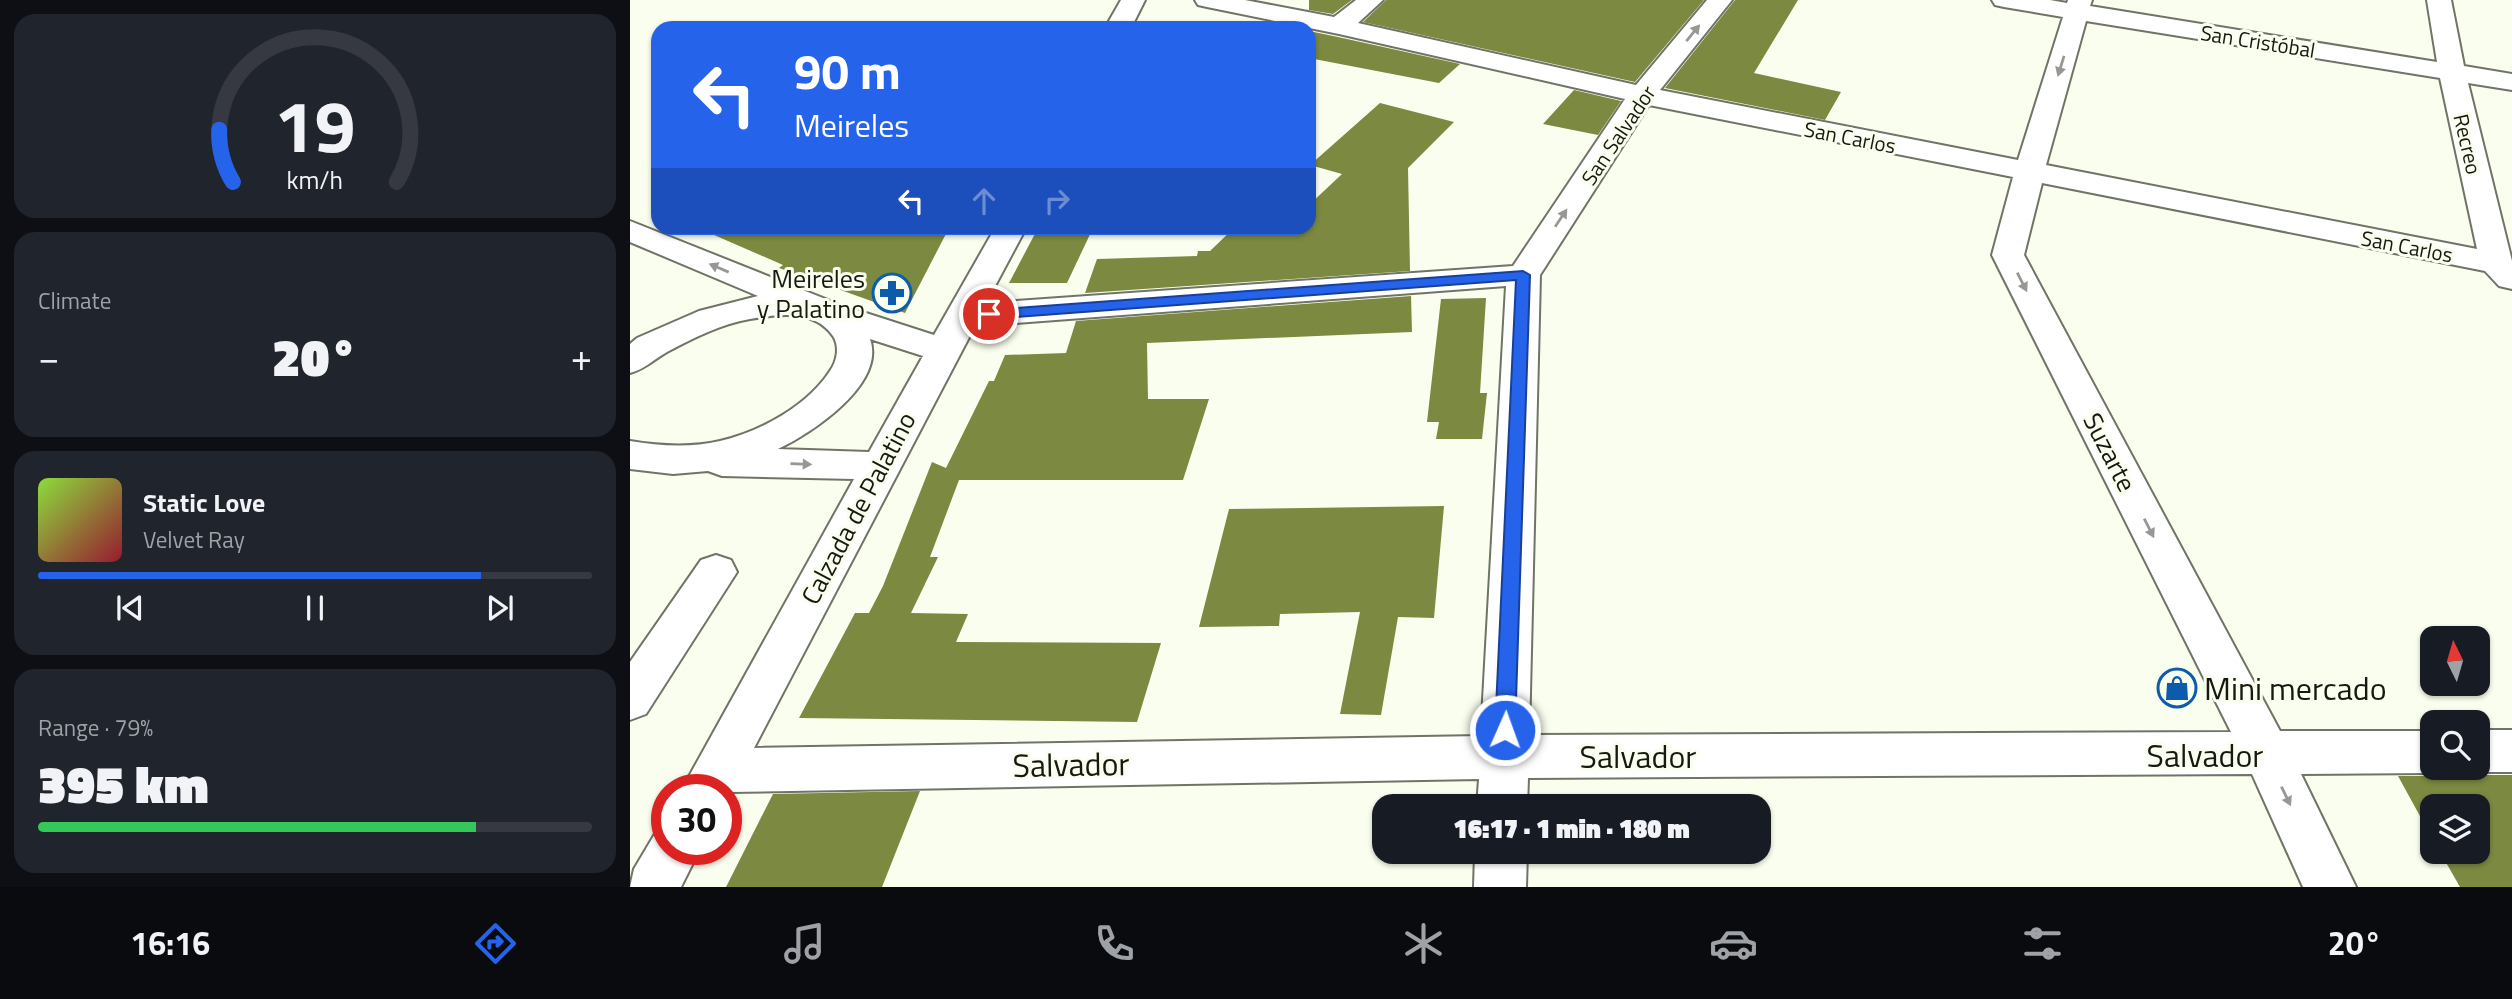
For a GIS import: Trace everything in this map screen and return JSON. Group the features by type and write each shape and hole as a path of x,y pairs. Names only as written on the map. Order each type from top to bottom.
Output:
{"street":[{"path":"1122,21 1133,0"},
{"name":"San Carlos","path":"1207,0 1314,21"},
{"path":"1339,26 1371,0"},
{"name":"San Salvador","path":"1523,275 1643,95 1720,0"},
{"name":"San Cristóbal","path":"2004,0 2079,6 2512,82"},
{"name":"Recreo","path":"2439,0 2452,73 2504,272"},
{"name":"Suzarte","path":"2079,6 2029,173 2008,255 2267,755 2330,887"},
{"name":"San Carlos","path":"1316,21 1643,95 2504,272"},
{"path":"630,231 826,312 944,351"},
{"name":"Calzada de Palatino","path":"715,774 1006,235"},
{"path":"962,316 1523,275 1503,794"},
{"path":"630,354 760,285"},
{"path":"630,361 670,334 703,319 760,306 801,306 826,312 846,324 855,342 853,362 839,386 815,410 781,431 741,448 698,459 640,459"},
{"path":"640,459 881,466"},
{"path":"630,700 716,572"},
{"path":"2490,751 2512,751"},
{"name":"Salvador","path":"742,779 1504,757 2420,752"},
{"path":"1500,887 1501,864"},
{"path":"653,887 665,865"}],"building":[{"path":"1309,0 1352,0 1333,14 1309,10"},
{"path":"1386,0 1704,0 1635,82 1363,22"},
{"path":"1735,0 1798,0 1754,73 1841,92 1825,120 1665,88"},
{"path":"1316,33 1460,64 1439,83 1316,59"},
{"path":"1574,90 1621,101 1598,135 1543,124"},
{"path":"1380,103 1454,122 1408,168 1410,271 1085,293 1097,259 1197,256 1198,251 1210,251 1227,235 1316,235 1316,198 1342,174 1316,167 1316,160"},
{"path":"714,235 945,235 905,313 779,268 783,265"},
{"path":"1034,235 1090,235 1067,283 1009,283"},
{"path":"1411,296 1412,332 1147,343 1148,399 1209,399 1183,480 959,480 930,557 938,557 911,613 968,614 956,642 1161,643 1137,722 799,718 855,613 869,613 883,586 932,462 946,468 989,381 994,381 1005,355 1066,353 1076,321"},
{"path":"1486,298 1480,393 1487,393 1482,439 1436,439 1439,422 1427,422 1441,299"},
{"path":"1444,506 1434,618 1398,617 1381,715 1340,714 1360,612 1280,614 1279,626 1199,627 1229,509"},
{"path":"2490,775 2512,775 2512,887 2460,887 2447,864 2490,864 2490,794 2420,794 2420,816 2398,776 2420,776 2420,780 2490,780"},
{"path":"920,791 882,887 726,887 737,865 742,865 742,855 773,794"}],"place":[{"name":"Meireles y Palatino","path":"892,293"},
{"name":"Mini mercado","path":"2177,688"}],"route":[{"path":"989,314 1523,275 1505,730"}]}
